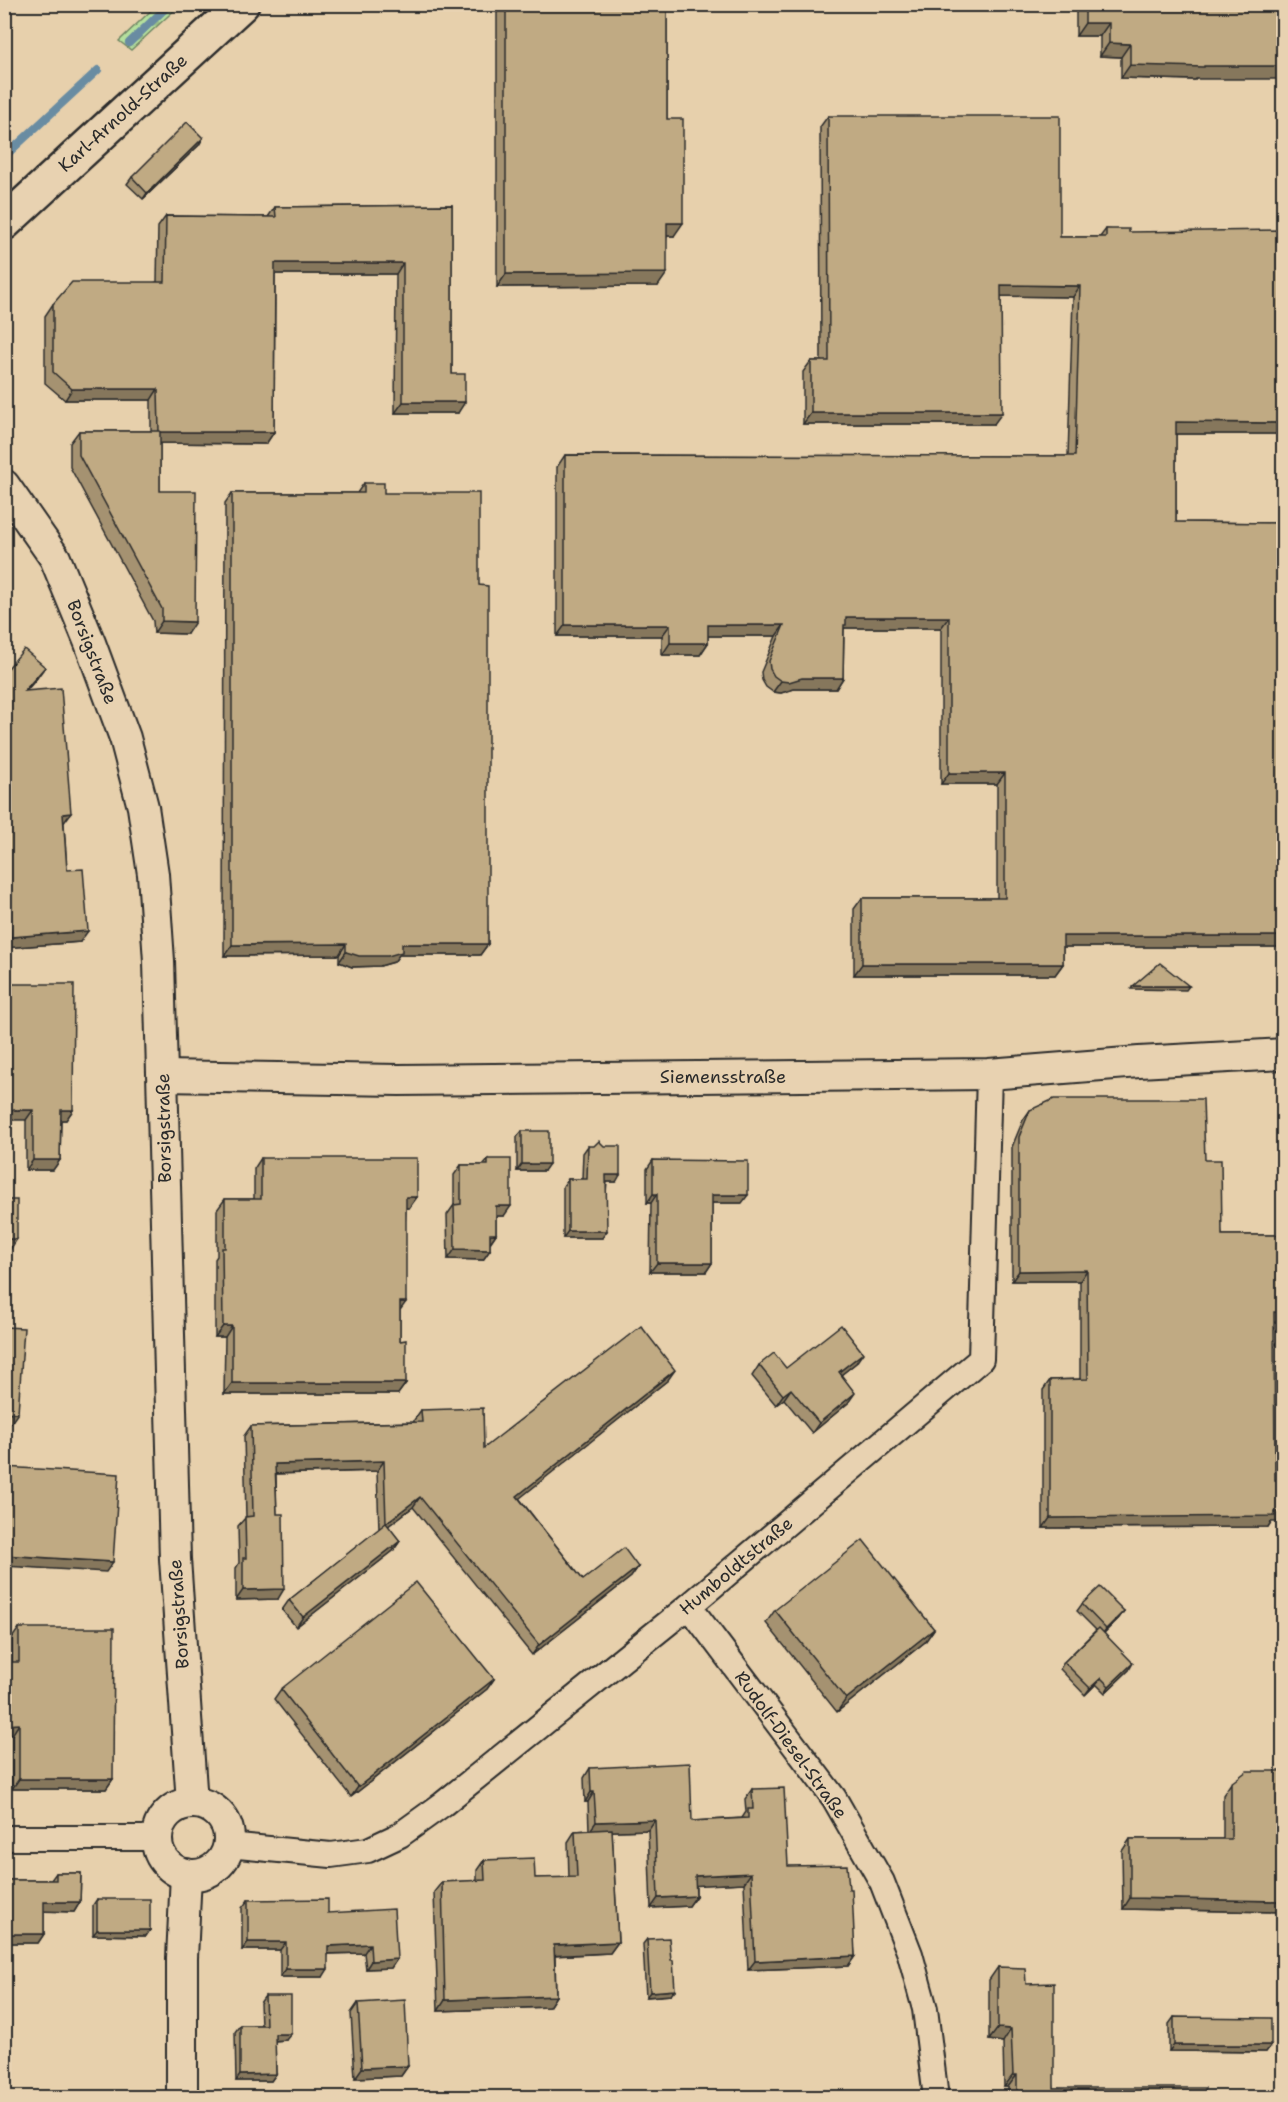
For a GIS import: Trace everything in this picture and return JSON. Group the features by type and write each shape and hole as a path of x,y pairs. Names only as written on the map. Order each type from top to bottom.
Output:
{"main road":[{"name":"Karl-Arnold-Straße","path":"4,223 242,4"}],"street":[{"name":"Borsigstraße","path":"4,485 55,558 90,643 125,738 143,807 153,874 163,1076 174,1559 192,1803"},
{"name":"Siemensstraße","path":"163,1076 399,1080 989,1074 1139,1062 1284,1054"},
{"name":"Humboldtstraße","path":"228,1845 332,1855 369,1850 400,1835 443,1804 689,1606 981,1359 989,1074"},
{"name":"Rudolf-Diesel-Straße","path":"689,1606 834,1798 882,1882 910,1954 925,2009 936,2097"},
{"path":"192,1803 212,1809 220,1816 226,1825 228,1845 218,1865 208,1872 186,1875 174,1870 165,1862 159,1851 157,1838 164,1818 171,1810 192,1803"},
{"path":"4,1838 157,1838"},
{"path":"182,2097 182,1958 186,1875"}],"green space":[{"path":"157,5 180,5 131,50 119,41"}],"building":[{"path":"506,4 667,4 667,119 683,119 683,223 667,223 667,273 506,274"},
{"path":"1085,4 1284,4 1284,66 1130,65 1130,44 1109,43 1109,23 1085,23"},
{"path":"828,116 1060,116 1060,237 1106,237 1106,229 1129,229 1129,232 1284,230 1284,423 1176,422 1176,522 1284,523 1284,936 1063,936 1063,964 862,964 862,898 1005,898 1005,773 949,773 949,617 846,617 843,678 802,678 789,682 781,681 774,676 769,661 784,625 708,625 708,643 670,643 670,625 565,625 565,455 1075,456 1080,286 1001,285 1002,413 811,413 811,361 829,361"},
{"path":"187,122 203,138 147,193 132,177"},
{"path":"452,205 452,374 465,374 465,402 403,402 403,263 275,263 274,432 159,432 158,389 72,389 53,372 53,304 72,282 165,282 166,216 276,217 275,207"},
{"path":"79,431 160,431 160,491 196,491 195,622 162,621 162,609 79,455"},
{"path":"364,483 384,483 384,493 479,493 479,585 488,586 488,944 402,944 402,952 388,956 359,956 346,952 346,944 232,945 232,493 364,493"},
{"path":"24,649 45,667 24,691 61,688 71,813 63,814 67,870 83,869 88,931 11,937 8,894 4,894 4,673"},
{"path":"1160,963 1189,986 1133,986"},
{"path":"4,984 74,984 73,1110 61,1110 60,1160 33,1160 33,1110 4,1110"},
{"path":"1054,1099 1203,1099 1205,1160 1221,1160 1222,1235 1284,1235 1284,1312 1274,1312 1275,1480 1284,1480 1284,1512 1275,1512 1275,1516 1050,1518 1050,1380 1088,1379 1087,1270 1019,1271 1019,1137 1030,1110"},
{"path":"522,1131 549,1131 549,1164 522,1164"},
{"path":"599,1141 604,1146 620,1146 620,1175 606,1175 607,1231 568,1231 568,1179 587,1179 588,1146 594,1146"},
{"path":"261,1158 417,1158 417,1197 406,1197 406,1302 400,1302 400,1341 406,1340 406,1383 232,1383 232,1326 223,1326 222,1248 225,1248 225,1199 261,1199"},
{"path":"488,1159 511,1159 511,1206 496,1206 496,1234 490,1234 490,1250 455,1249 454,1205 461,1204 461,1165 488,1165"},
{"path":"653,1160 748,1161 748,1195 712,1195 712,1263 657,1263 657,1194 653,1194"},
{"path":"4,1200 17,1200 17,1239 4,1239"},
{"path":"841,1325 863,1353 839,1372 855,1393 819,1423 791,1389 783,1395 759,1365 774,1353 786,1368"},
{"path":"641,1326 675,1370 517,1496 583,1580 624,1548 638,1567 539,1645 420,1497 386,1523 384,1461 275,1464 277,1514 283,1514 284,1589 243,1590 243,1558 246,1558 245,1517 253,1516 251,1426 422,1422 421,1410 483,1408 484,1448"},
{"path":"4,1327 24,1328 18,1413 4,1412"},
{"path":"4,1467 119,1474 113,1562 4,1555"},
{"path":"386,1523 400,1541 303,1617 289,1600"},
{"path":"863,1540 934,1629 846,1699 775,1610"},
{"path":"416,1582 494,1679 358,1787 281,1689"},
{"path":"1100,1587 1124,1611 1106,1629 1082,1604"},
{"path":"19,1628 114,1628 113,1779 19,1779 19,1724 4,1725 4,1662 19,1662"},
{"path":"1099,1628 1133,1663 1109,1686 1101,1678 1090,1688 1064,1662"},
{"path":"690,1763 692,1821 748,1818 748,1809 753,1809 752,1789 784,1788 788,1866 847,1865 849,1889 852,1889 855,1956 755,1961 751,1873 695,1876 696,1896 658,1898 655,1820 596,1822 590,1768"},
{"path":"1247,1771 1283,1771 1284,1901 1130,1898 1130,1839 1231,1839 1231,1783"},
{"path":"612,1829 618,1942 554,1945 556,1996 445,2000 442,1882 485,1880 484,1860 534,1858 535,1878 577,1877 575,1831"},
{"path":"56,1873 81,1873 80,1902 44,1902 44,1934 4,1934 4,1880 56,1880"},
{"path":"97,1899 150,1899 150,1930 97,1930"},
{"path":"328,1899 328,1913 394,1909 397,1959 371,1961 370,1944 328,1946 328,1969 286,1969 286,1942 248,1942 248,1900"},
{"path":"669,1938 675,1990 650,1992 647,1939"},
{"path":"998,1967 1025,1968 1026,1984 1054,1983 1054,2088 1205,2088 1205,2097 1017,2097 1017,2075 1013,2075 1011,2029 998,2028"},
{"path":"265,1996 291,1996 291,2034 275,2034 276,2074 240,2075 240,2025 266,2025"},
{"path":"405,2000 408,2066 362,2068 358,2003"},
{"path":"1174,2017 1271,2018 1271,2045 1174,2045"}],"waterway":[{"path":"129,43 170,4"},
{"path":"4,157 98,70"}]}
